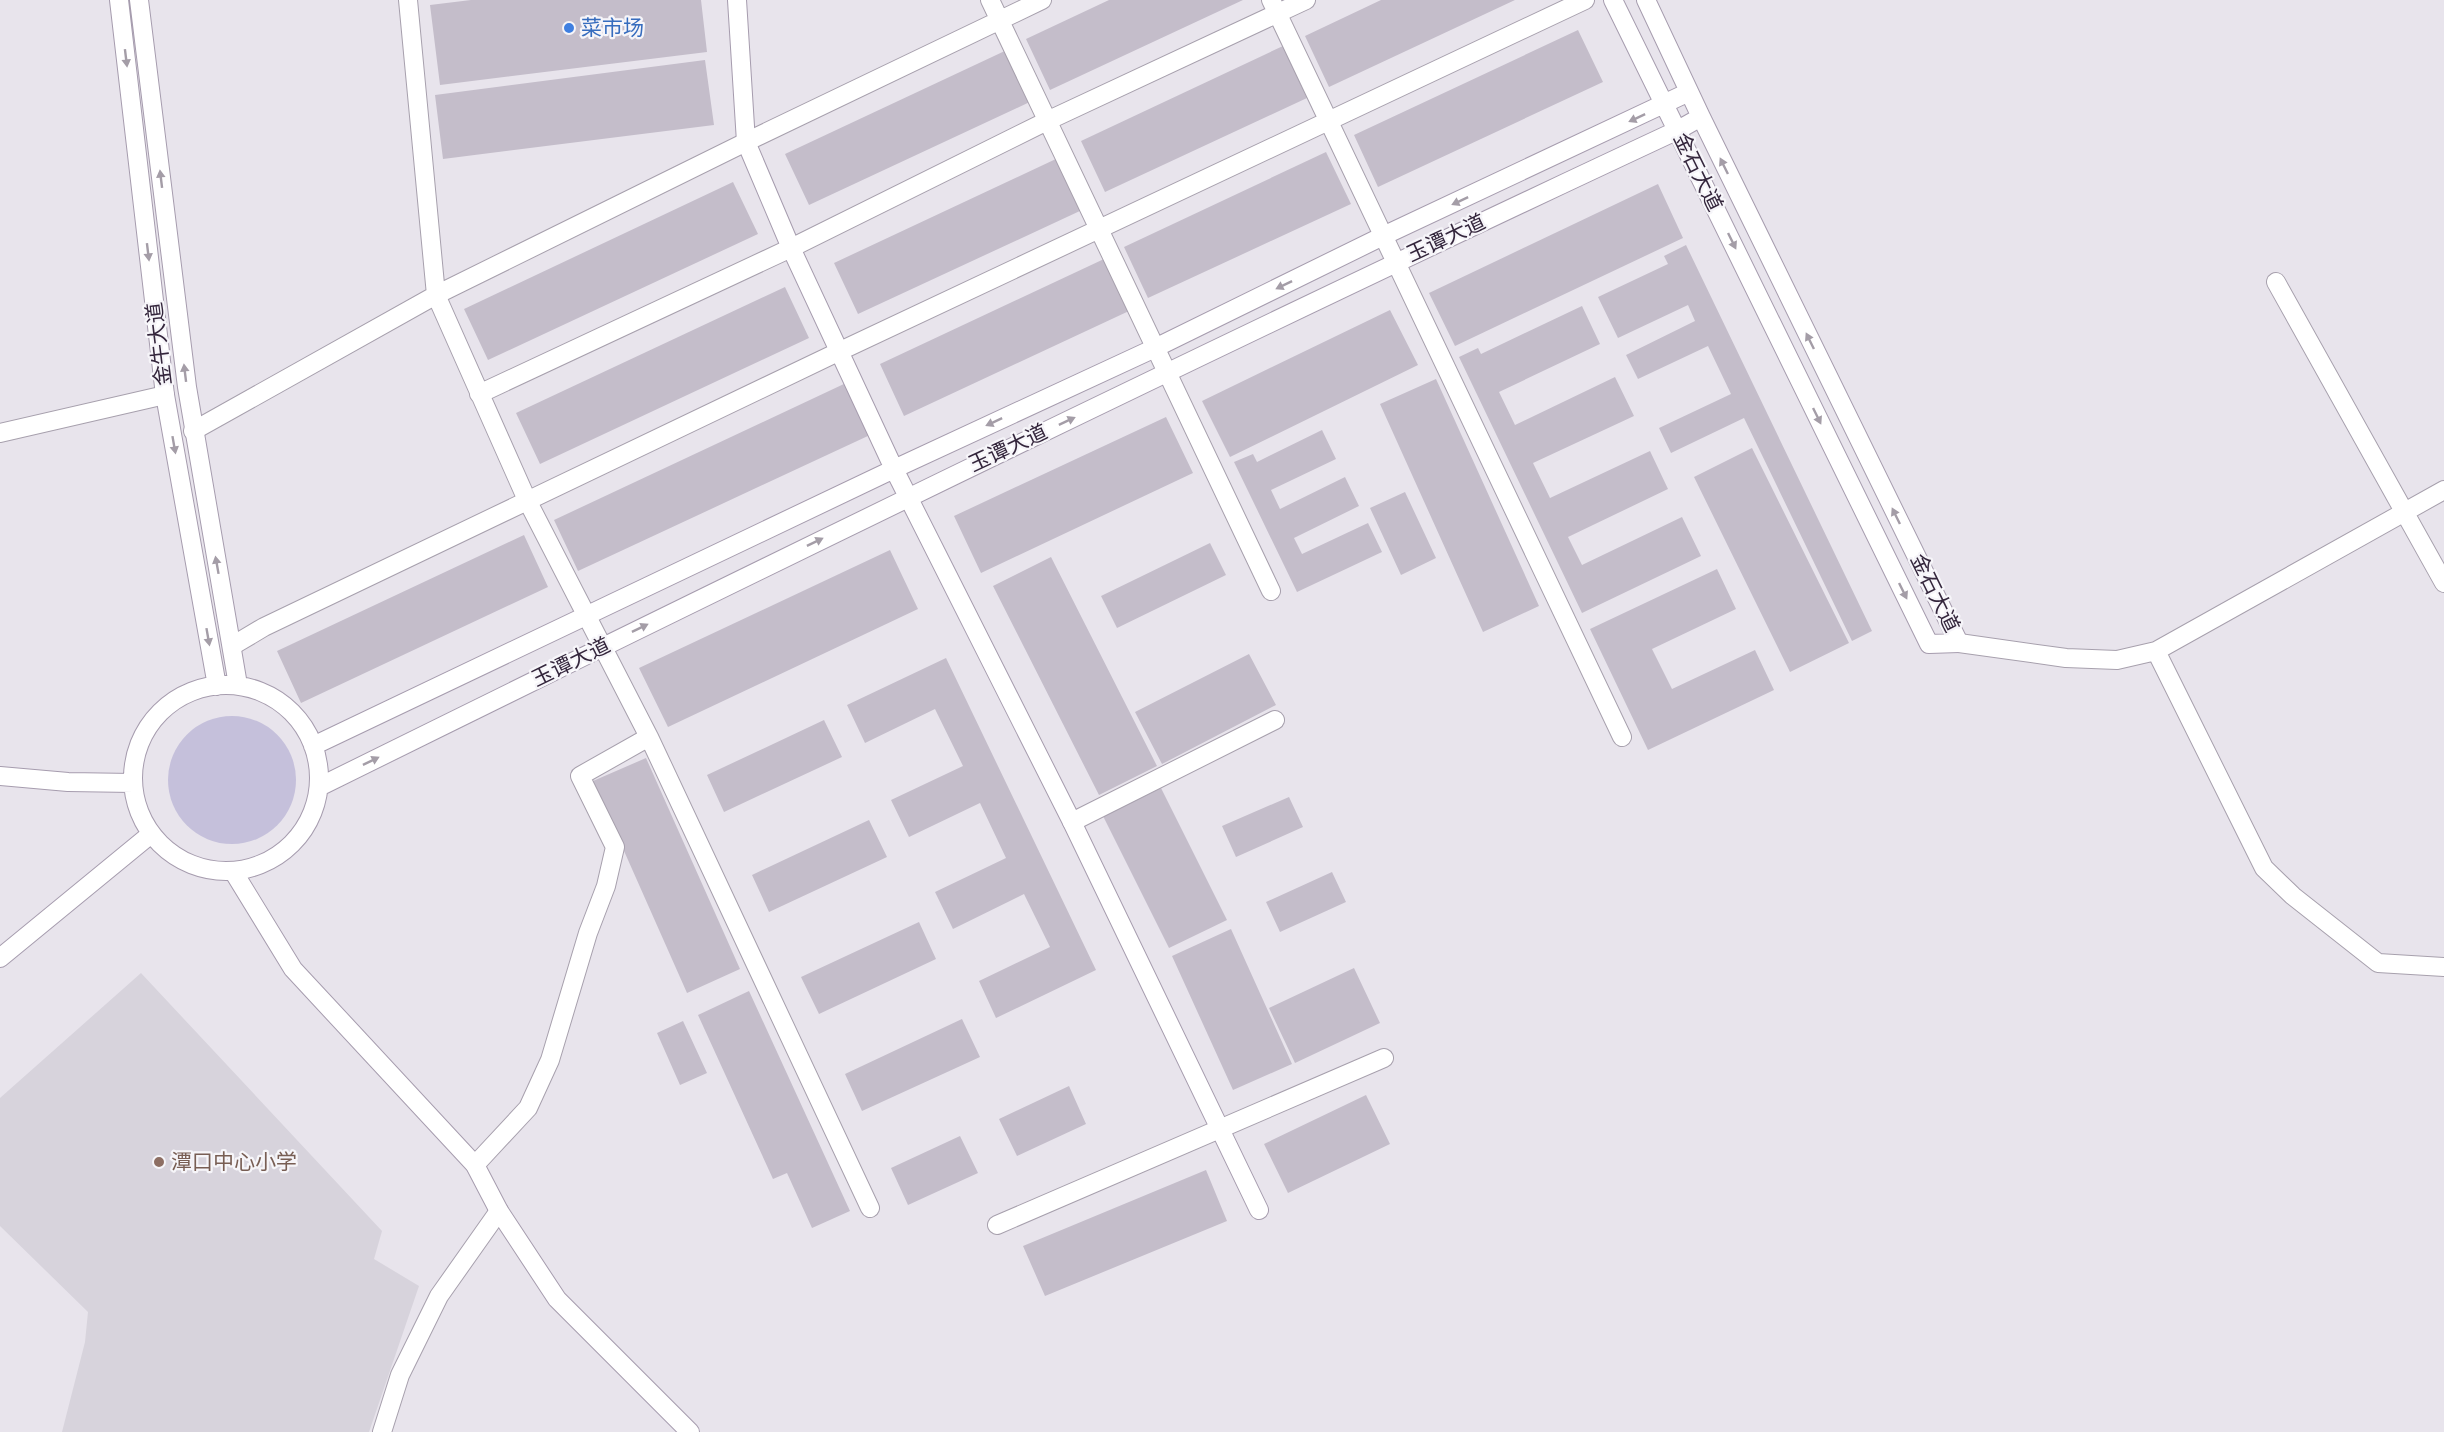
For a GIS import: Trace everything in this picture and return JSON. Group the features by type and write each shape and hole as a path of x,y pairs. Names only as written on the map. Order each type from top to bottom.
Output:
{"street":[{"name":"金牛大道","path":"119,0 165,395 216,686"},
{"name":"金牛大道","path":"139,0 193,431 238,685"},
{"path":"408,0 436,295 527,501 649,737 870,1208"},
{"path":"737,0 746,142 791,248 894,469 1072,822 1259,1210"},
{"path":"990,0 1271,591"},
{"path":"193,431 436,295 746,142 1042,0"},
{"path":"479,394 791,248 1274,7 1306,0"},
{"path":"231,646 264,627 838,352 1585,0"},
{"name":"金石大道","path":"1612,0 1678,130 1929,644 1959,644 1701,117 1647,0"},
{"path":"1274,7 1622,737"},
{"name":"玉谭大道","path":"313,746 894,469 1155,348 1383,236 1689,92"},
{"name":"玉谭大道","path":"319,787 908,496 1395,262 1678,130 1701,117"},
{"path":"2276,282 2444,583"},
{"path":"0,433 165,395"},
{"path":"1959,644 2055,657 2117,660 2156,651 2444,490"},
{"path":"2156,651 2264,868 2293,896 2378,963 2444,967"},
{"path":"238,685 271,697 289,710 303,727 313,746 318,766 319,787 315,805 298,838 269,861 252,868 214,871 188,863 164,848 151,834 138,810 133,783 137,751 151,722 175,700 189,693 216,686 238,685"},
{"path":"1072,822 1275,720"},
{"path":"474,1165 528,1108 550,1060 588,933 606,886 615,847 580,776 649,737"},
{"path":"0,776 68,782 133,783"},
{"path":"0,958 151,834"},
{"path":"234,871 294,969 474,1165 499,1211 557,1299 690,1432"},
{"path":"997,1225 1384,1058"},
{"path":"382,1432 400,1375 439,1296 499,1211"}],"shaded area":[{"path":"232,716 256,721 277,735 291,756 296,780 291,804 277,825 256,839 232,844 208,839 187,825 173,804 168,780 173,756 187,735 208,721"},
{"name":"潭口中心小学","path":"141,973 382,1231 374,1259 419,1286 369,1432 62,1432 85,1342 88,1312 0,1226 0,1098"}],"building":[{"name":"菜市场","path":"471,0 701,0 707,52 440,85 430,5"},
{"path":"1109,0 1243,0 1050,90 1026,39"},
{"path":"1381,0 1515,0 1329,87 1305,36"},
{"path":"1578,30 1603,82 1378,187 1354,135"},
{"path":"1283,46 1307,98 1105,192 1081,141"},
{"path":"1009,49 1034,100 809,205 785,154"},
{"path":"705,60 714,125 443,159 435,95"},
{"path":"1326,152 1351,204 1148,298 1124,247"},
{"path":"1058,158 1082,210 858,314 834,263"},
{"path":"733,182 758,234 488,360 464,309"},
{"path":"1658,184 1683,238 1455,346 1429,293"},
{"path":"1686,245 1872,631 1852,641 1744,418 1671,453 1659,428 1731,394 1708,346 1638,379 1626,355 1695,321 1688,305 1618,338 1598,297 1668,264 1664,256"},
{"path":"1104,259 1129,311 904,416 880,364"},
{"path":"785,287 809,338 540,464 516,413"},
{"path":"1582,306 1600,344 1499,392 1515,425 1615,377 1634,416 1533,463 1550,498 1650,451 1668,489 1568,537 1582,565 1682,517 1701,556 1582,613 1459,357 1478,348 1481,354"},
{"path":"1390,310 1418,365 1230,457 1202,401"},
{"path":"1436,379 1539,606 1483,632 1380,404"},
{"path":"846,383 870,435 578,571 554,520"},
{"path":"1166,417 1193,473 981,573 954,516"},
{"path":"1322,430 1336,459 1271,490 1280,509 1345,477 1359,506 1294,538 1302,554 1368,523 1382,552 1297,592 1234,462 1253,454 1257,462"},
{"path":"1752,448 1849,643 1790,672 1694,477"},
{"path":"1405,492 1436,558 1401,575 1370,508"},
{"path":"524,535 548,587 301,703 277,651"},
{"path":"1210,543 1226,575 1117,628 1101,596"},
{"path":"890,550 918,609 668,727 639,668"},
{"path":"1051,557 1157,766 1099,795 993,586"},
{"path":"1717,569 1736,609 1652,649 1672,689 1755,650 1774,690 1648,750 1590,629"},
{"path":"1249,654 1276,705 1162,764 1135,712"},
{"path":"946,658 1096,970 996,1018 979,981 1050,947 1024,894 953,929 935,892 1006,858 980,803 909,837 891,800 963,766 935,709 865,743 847,705"},
{"path":"824,720 842,757 724,812 707,775"},
{"path":"646,758 740,969 687,993 593,781"},
{"path":"1161,788 1227,920 1169,948 1103,816"},
{"path":"1289,797 1303,827 1236,857 1222,826"},
{"path":"869,820 887,857 769,912 752,875"},
{"path":"1332,872 1346,902 1280,932 1266,902"},
{"path":"919,922 936,959 819,1014 801,977"},
{"path":"1231,929 1292,1064 1233,1090 1172,956"},
{"path":"1354,968 1380,1023 1295,1063 1269,1008"},
{"path":"749,991 850,1211 812,1228 787,1173 773,1179 698,1015"},
{"path":"962,1019 980,1057 862,1111 845,1074"},
{"path":"683,1021 707,1073 680,1085 657,1033"},
{"path":"1069,1086 1086,1124 1017,1156 999,1119"},
{"path":"1366,1095 1390,1144 1288,1193 1264,1144"},
{"path":"960,1136 978,1173 908,1205 891,1168"},
{"path":"1206,1170 1227,1221 1045,1296 1023,1246"}],"place":[{"name":"菜市场","path":"569,28"},
{"name":"潭口中心小学","path":"159,1162"}]}
